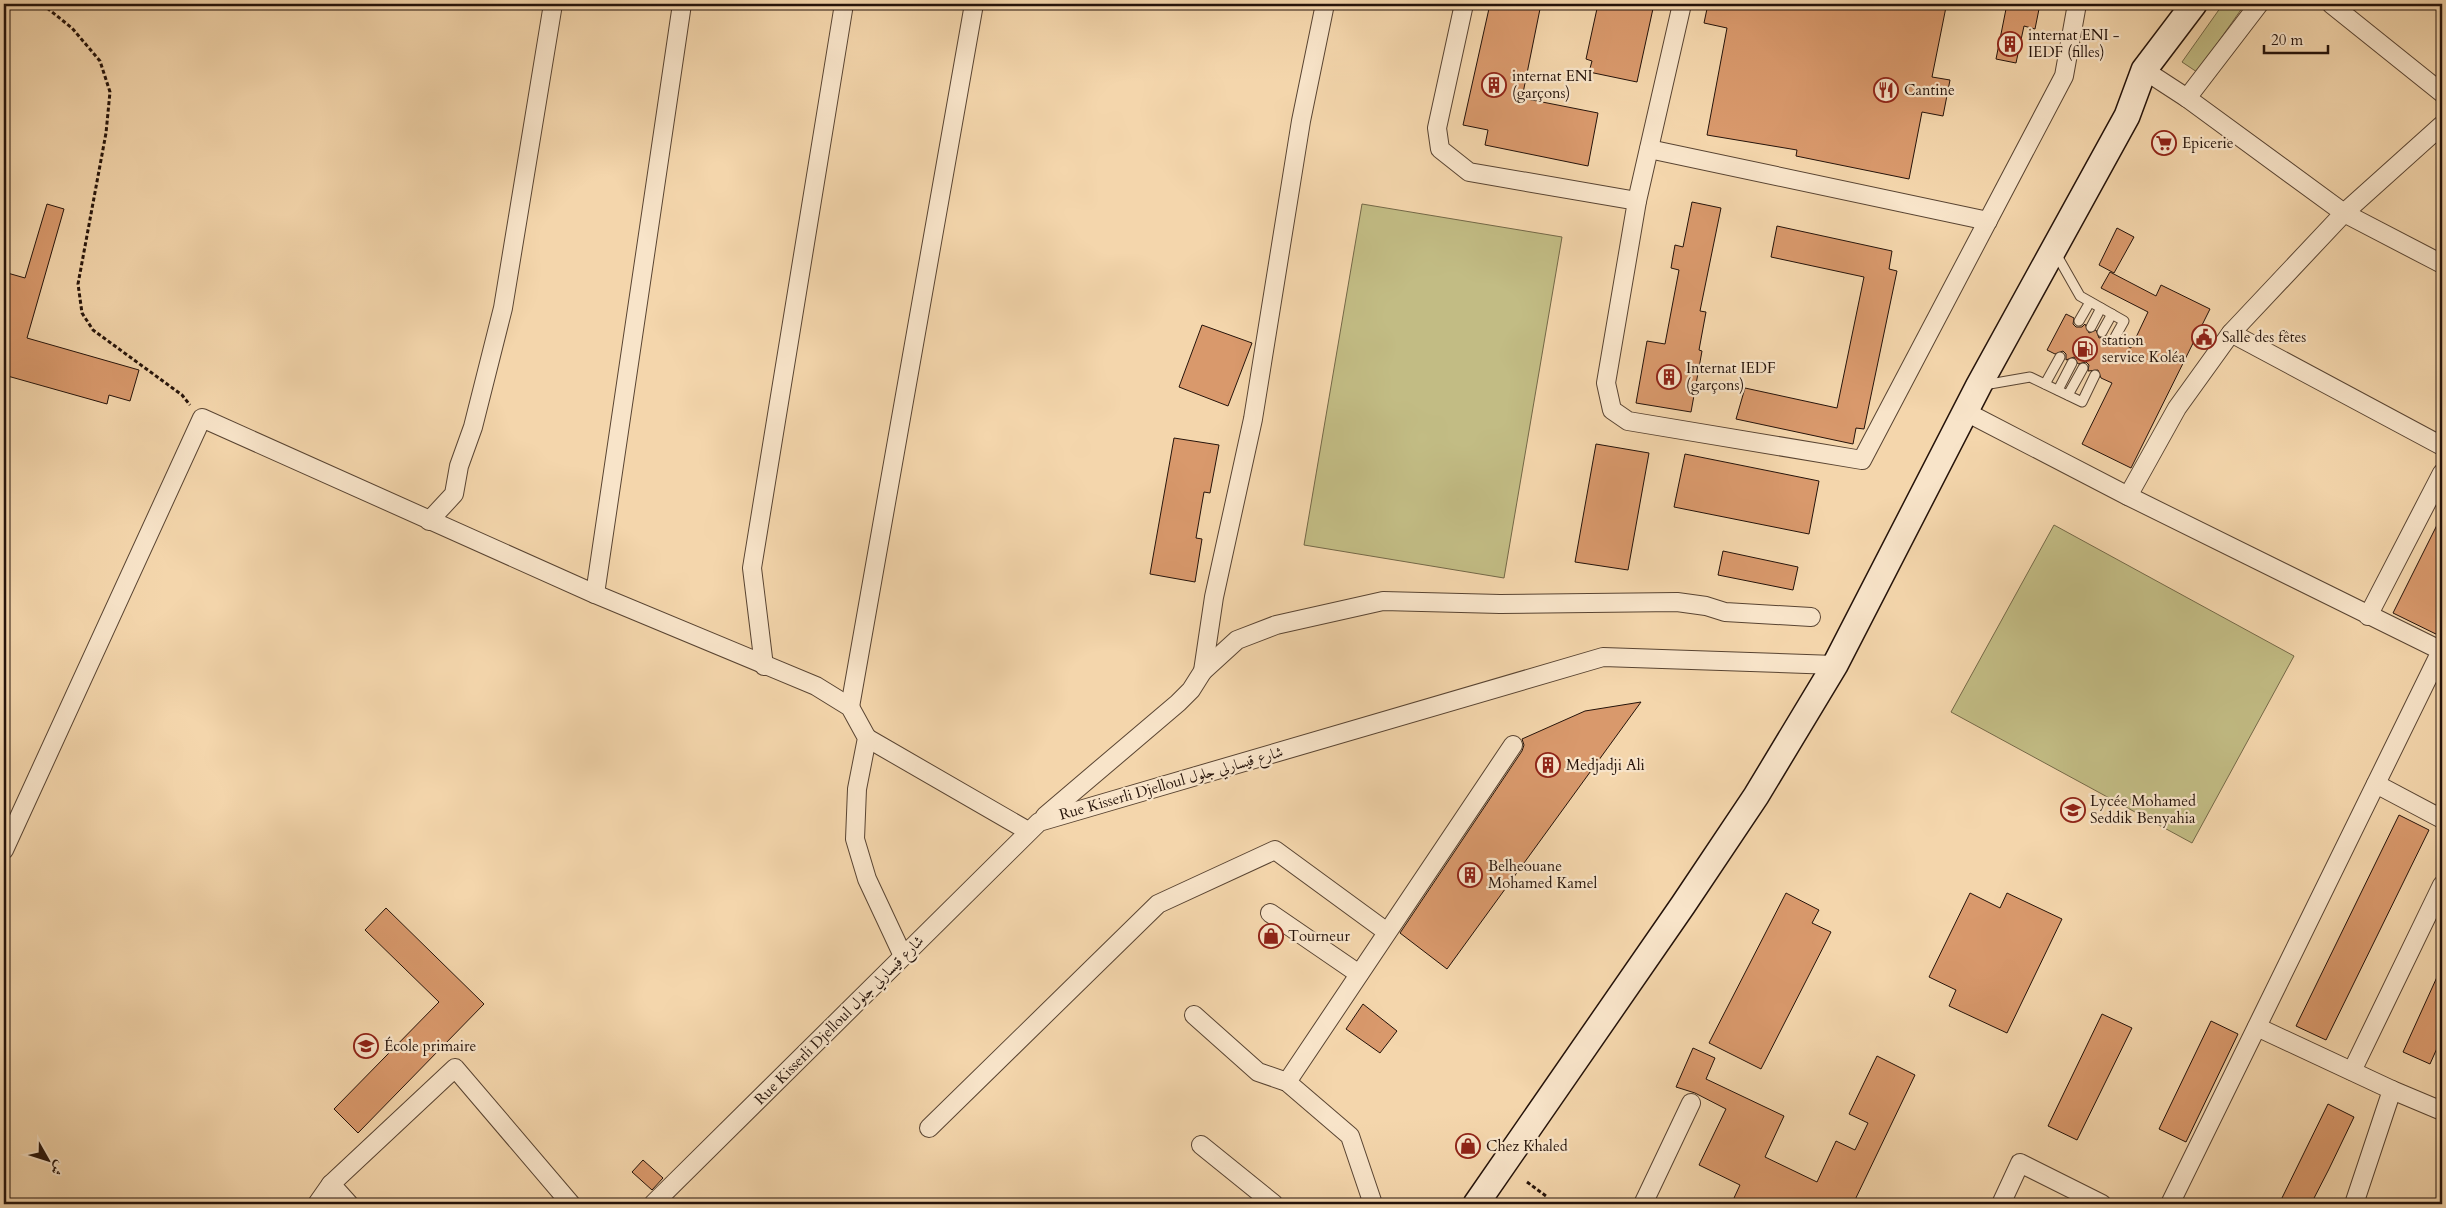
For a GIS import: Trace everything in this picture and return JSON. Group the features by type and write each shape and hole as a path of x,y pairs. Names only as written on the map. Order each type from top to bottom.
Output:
{"main road":[{"path":"1476,1204 1683,906 1756,796 1835,665 1980,385 2127,116 2144,70 2194,4"}],"street":[{"path":"429,521 454,494 459,466 473,427 503,308 554,4"},
{"path":"594,594 682,4"},
{"path":"764,666 752,568 844,4"},
{"path":"850,707 974,4"},
{"path":"1203,671 1214,597 1253,419 1301,121 1325,4"},
{"path":"1464,4 1437,128 1440,149 1469,172 1637,201"},
{"path":"1682,4 1637,201 1606,383 1612,410 1628,421 1862,460 2064,76 2077,4"},
{"path":"2187,98 2259,4"},
{"path":"2331,4 2442,93"},
{"path":"2144,70 2187,98 2344,213 2442,264"},
{"path":"2128,496 2177,408 2231,334 2344,213 2442,125"},
{"path":"1648,149 1988,221"},
{"path":"2231,334 2442,446"},
{"path":"1966,412 2128,496 2368,616 2442,650 2170,1204"},
{"path":"4,850 202,418 594,594 816,686 850,707 867,738 1033,826 1178,703 1191,690 1203,671 1237,640 1276,626 1383,601 1500,604 1677,602 1706,606 1725,612 1810,617"},
{"path":"2368,616 2442,473"},
{"name":"Rue Kisserli Djelloul شارع قيسارلي جلول","path":"653,1204 1033,826 1603,657 1835,665"},
{"path":"867,738 857,789 855,839 867,879 903,956"},
{"path":"1287,1082 1513,745"},
{"path":"2376,784 2442,818"},
{"path":"929,1128 1158,904 1275,850 1387,932"},
{"path":"2352,1072 2442,885"},
{"path":"1270,913 1359,974"},
{"path":"1194,1015 1258,1072 1287,1082 1350,1136 1374,1204"},
{"path":"2257,1027 2352,1072 2442,1111"},
{"path":"317,1204 331,1184 455,1068 570,1204"},
{"path":"2354,1204 2392,1090"},
{"path":"1643,1204 1691,1103"},
{"path":"1201,1145 1274,1204"},
{"path":"2001,1204 2020,1162 2102,1204"},
{"path":"331,1184 349,1204"}],"lane":[{"path":"2054,250 2080,296 2124,321 2114,339"},
{"path":"2079,321 2090,302"},
{"path":"2091,327 2101,308"},
{"path":"2102,332 2112,314"},
{"path":"2045,384 2060,357"},
{"path":"2058,390 2072,363"},
{"path":"2068,395 2083,368"},
{"path":"1980,385 2030,377 2082,402 2095,375"}],"path":[{"path":"42,4 72,28 100,61 110,92 106,132 78,284 82,313 93,330 182,396 202,418"},
{"path":"1527,1182 1546,1196"}],"shaded area":[{"path":"2223,4 2245,4 2197,72 2182,62"},
{"path":"1362,204 1562,237 1504,578 1304,545"},
{"path":"2054,525 2294,656 2192,843 1951,712"}],"building":[{"name":"internat ENI (garçons)","path":"1490,4 1541,4 1522,98 1598,113 1588,166 1485,145 1488,130 1463,125"},
{"name":"internat ENI (garçons)","path":"1598,4 1654,4 1637,82 1589,72 1592,61 1586,59"},
{"path":"1708,4 1930,4 1946,7 1932,77 1950,80 1943,116 1922,112 1909,179 1796,156 1797,150 1707,135 1727,28 1704,23"},
{"name":"internat ENI - IEDF (filles)","path":"2007,4 2040,4 2035,29 2024,26 2016,63 1996,59"},
{"path":"1692,202 1721,208 1700,311 1706,312 1699,350 1702,351 1691,412 1636,403 1647,341 1665,344 1679,270 1671,268 1675,245 1683,247"},
{"path":"47,204 64,209 27,338 139,370 130,401 109,395 107,404 4,375 4,272 25,278"},
{"path":"1777,226 1892,251 1889,269 1897,271 1864,429 1856,428 1853,444 1736,419 1745,388 1837,408 1864,277 1771,257"},
{"path":"2117,228 2134,237 2114,273 2099,265"},
{"path":"2110,272 2156,296 2161,285 2210,309 2131,468 2082,444 2112,383 2101,378 2098,370 2088,371 2089,365 2086,362 2078,364 2074,357 2066,360 2066,354 2063,351 2055,354 2047,350 2066,314 2074,318 2073,324 2076,327 2082,327 2085,324 2089,333 2096,330 2099,338 2108,336 2108,342 2111,345 2120,342 2131,348 2148,312 2101,288"},
{"path":"1202,325 1252,343 1228,406 1179,387"},
{"path":"1174,438 1219,445 1210,493 1204,492 1196,538 1202,539 1195,582 1150,574"},
{"path":"1596,444 1649,453 1628,570 1575,562"},
{"path":"1685,454 1819,481 1809,534 1674,507"},
{"path":"2442,515 2442,637 2393,613"},
{"path":"1723,551 1798,567 1793,590 1718,575"},
{"path":"1641,702 1447,969 1400,933 1522,751 1524,745 1522,739 1585,711"},
{"path":"2399,815 2429,830 2326,1040 2296,1026"},
{"path":"1786,893 1819,910 1812,923 1831,932 1761,1069 1709,1043"},
{"path":"1970,893 2000,908 2007,893 2062,919 2007,1033 1949,1006 1956,990 1929,977"},
{"path":"386,908 484,1004 358,1133 334,1109 439,1002 365,930"},
{"path":"2442,966 2442,1037 2430,1064 2403,1052"},
{"path":"1363,1004 1397,1031 1380,1053 1346,1029"},
{"path":"2102,1014 2132,1028 2077,1140 2048,1126"},
{"path":"2211,1021 2238,1034 2186,1142 2159,1129"},
{"path":"1693,1048 1715,1058 1706,1079 1784,1116 1765,1157 1817,1182 1836,1141 1855,1150 1868,1123 1849,1114 1877,1056 1915,1075 1853,1204 1748,1204 1734,1198 1740,1185 1699,1165 1726,1109 1695,1093 1676,1087"},
{"path":"2328,1104 2354,1117 2329,1169 2311,1204 2279,1204"},
{"path":"643,1160 663,1178 652,1190 632,1172"}],"place":[{"name":"internat ENI - IEDF (filles)","path":"2010,44"},
{"name":"internat ENI (garçons)","path":"1494,85"},
{"name":"Cantine","path":"1886,90"},
{"name":"Epicerie","path":"2164,143"},
{"name":"Salle des fêtes","path":"2204,337"},
{"name":"station service Koléa","path":"2085,349"},
{"name":"Internat IEDF (garçons)","path":"1669,377"},
{"name":"Medjadji Ali","path":"1548,765"},
{"name":"Lycée Mohamed Seddik Benyahia","path":"2073,810"},
{"name":"Belheouane Mohamed Kamel","path":"1470,875"},
{"name":"Tourneur","path":"1271,936"},
{"name":"École primaire","path":"366,1046"},
{"name":"Chez Khaled","path":"1468,1146"}]}
